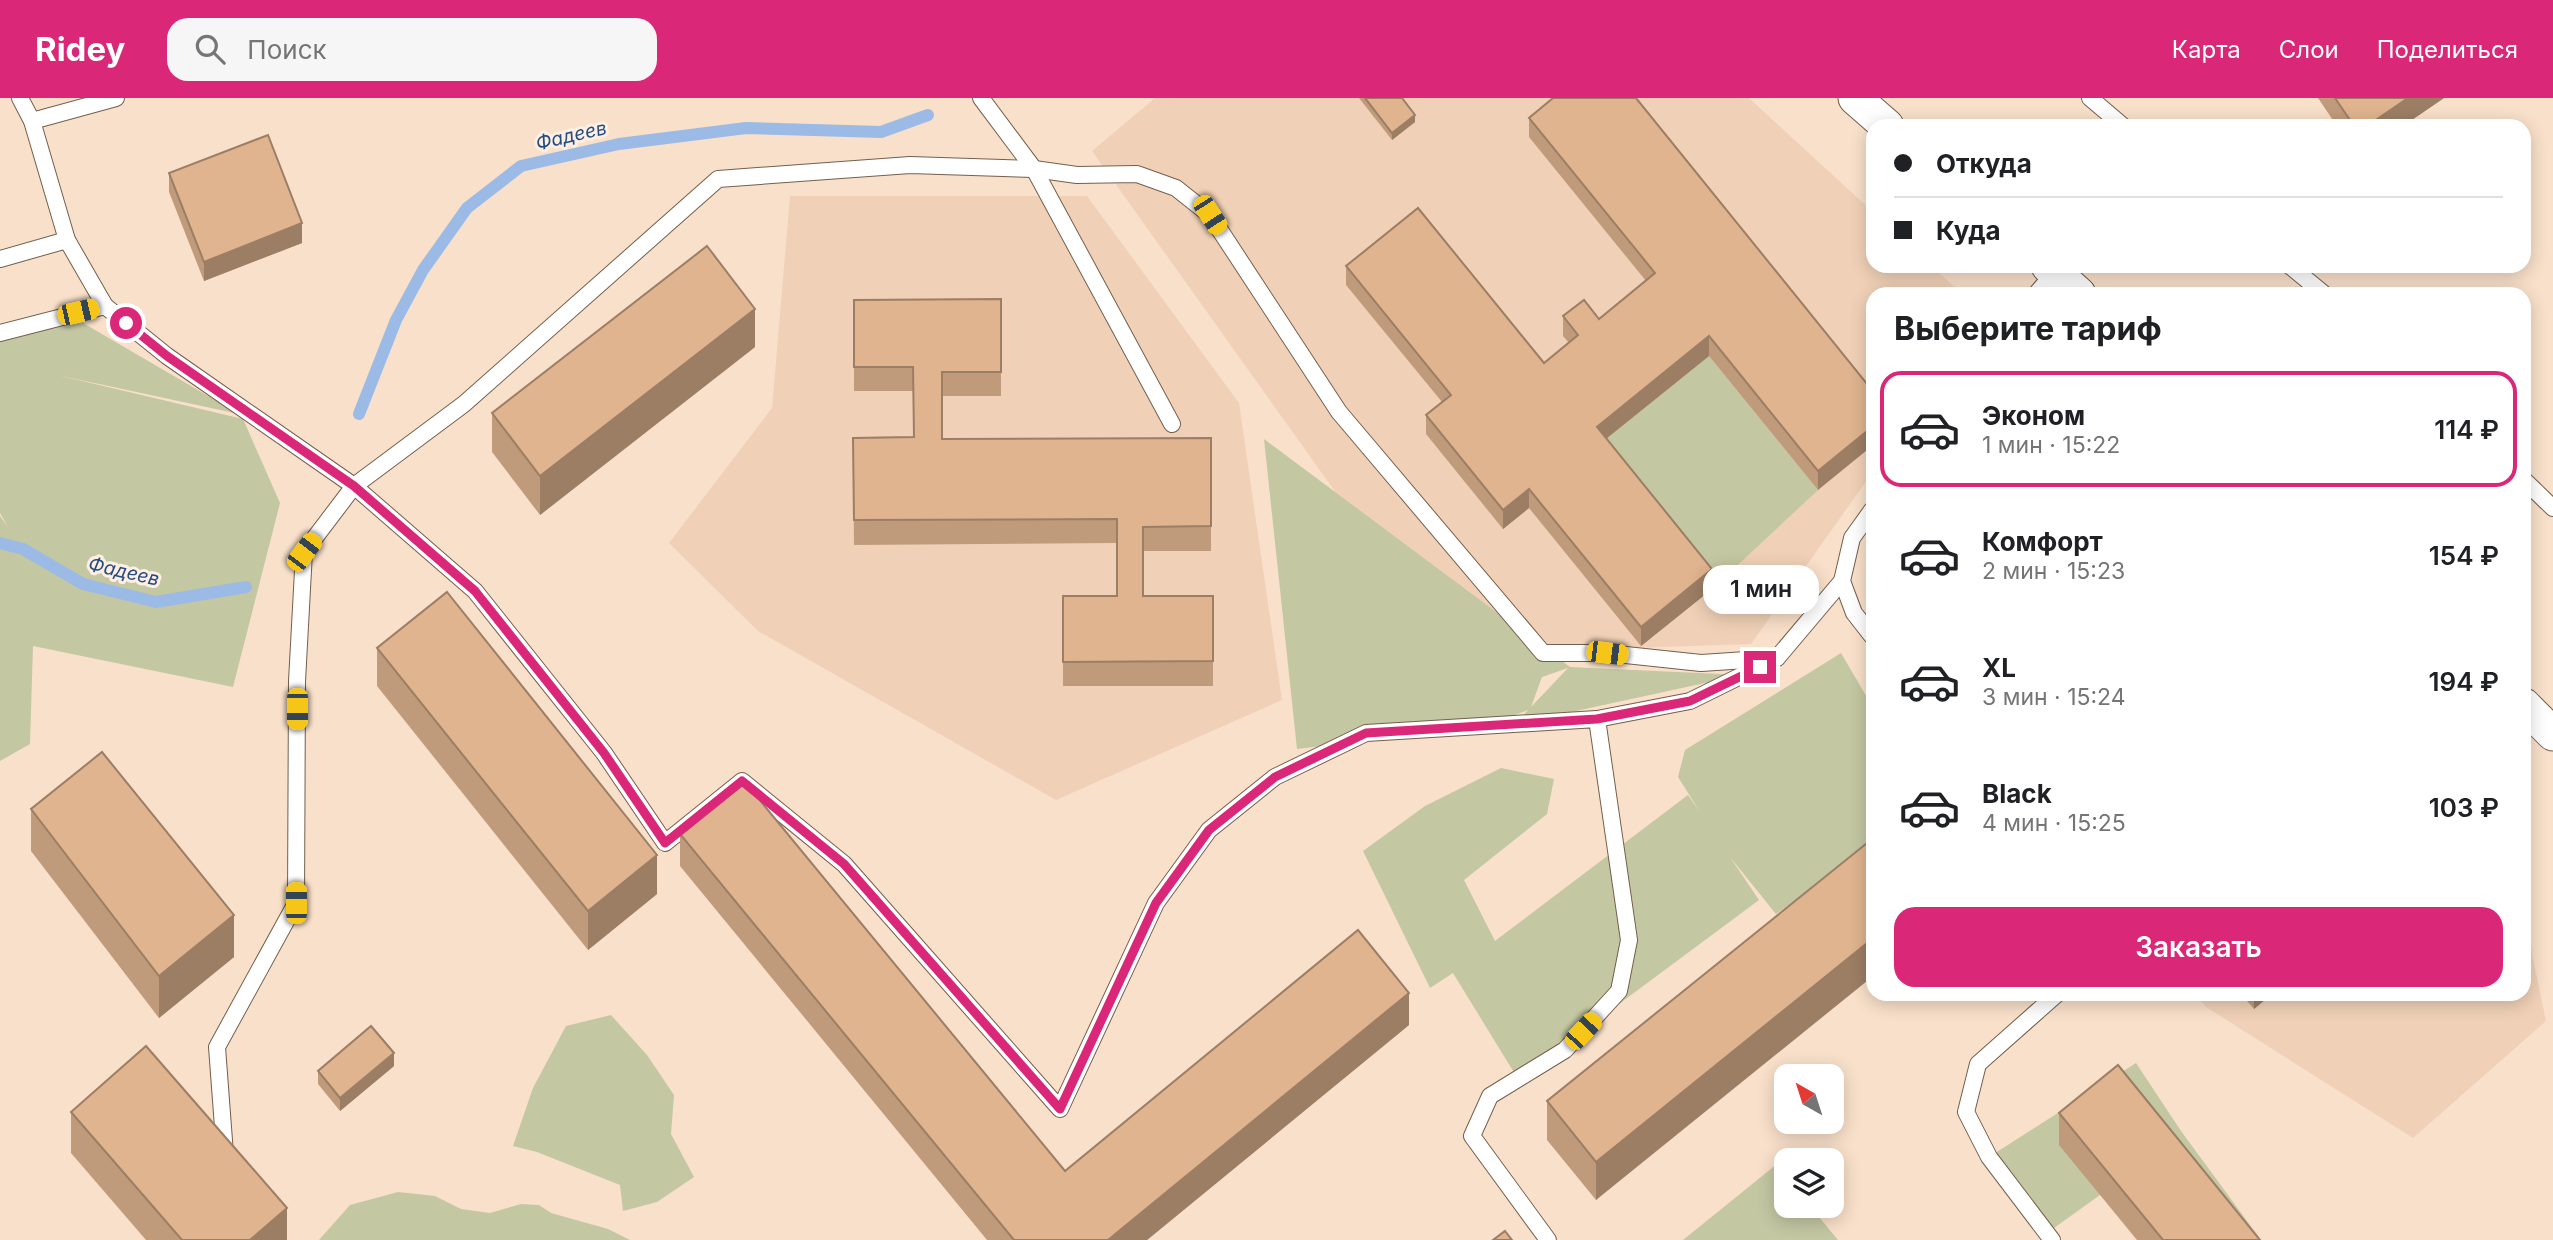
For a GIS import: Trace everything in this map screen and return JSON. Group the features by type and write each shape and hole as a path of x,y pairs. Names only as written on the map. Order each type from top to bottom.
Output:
{"street":[{"path":"1855,98 1879,119"},
{"path":"2046,277 2065,287"},
{"path":"2531,712 2553,734"}],"lane":[{"path":"20,98 32,121 67,240 105,306 167,356 354,486 475,591 604,753 665,843 742,781 844,864 1060,1109 1156,903 1209,830 1275,777 1366,733 1597,719 1690,701 1777,658 1842,582 1852,538 1866,518"},
{"path":"32,121 116,98"},
{"path":"981,98 1034,169 1172,424"},
{"path":"2090,98 2115,119"},
{"path":"225,1157 217,1047 296,903 297,681 304,552 354,486 464,404 718,179 910,165 1034,169 1077,175 1137,174 1176,188 1210,215 1339,412 1543,653 1607,653 1701,663 1777,658"},
{"path":"0,259 67,240"},
{"path":"2298,273 2315,287"},
{"path":"0,333 105,306"},
{"path":"2531,487 2553,508"},
{"path":"1842,582 1854,612 1866,628"},
{"path":"1548,1240 1472,1136 1490,1096 1565,1050 1619,991 1629,940 1597,719"},
{"path":"2049,1001 1978,1064 1966,1112 1989,1157 2052,1240"}],"shaded area":[{"path":"1155,98 1749,98 1866,205 1866,273 1940,273 1954,287 1866,287 1866,481 1751,644 1451,654 1092,151"},
{"path":"790,196 1087,196 1239,403 1282,700 1056,800 758,631 669,543 772,408"},
{"path":"2531,949 2546,1021 2413,1138 2206,1007 2201,1001 2531,1001"}],"green space":[{"path":"83,323 239,414 57,375 243,419 280,503 233,687 33,646 30,744 0,761 0,516 8,527 0,513 0,336"},
{"path":"1709,356 1818,490 1712,589 1597,446"},
{"path":"1264,439 1570,667 1742,675 1516,724 1528,710 1486,726 1297,749","holes":["1568,668 1531,707 1542,677"]},
{"path":"1841,653 1866,696 1866,850 1776,914 1730,857 1759,900 1518,1079 1453,973 1430,988 1363,851 1425,806 1501,768 1554,779 1547,814 1464,880 1495,941 1688,795 1700,812 1678,777 1685,750"},
{"path":"611,1015 647,1055 674,1095 671,1134 694,1177 657,1202 623,1211 620,1185 537,1152 513,1146 533,1088 566,1026"},
{"path":"2136,1063 2181,1131 2261,1240 2234,1240 2100,1195 2047,1233 1989,1157"},
{"path":"1774,1166 1774,1218 1820,1218 1838,1240 1683,1240"},
{"path":"398,1192 435,1196 461,1209 490,1213 521,1204 539,1205 551,1213 608,1229 630,1240 319,1240 350,1205"}],"building":[{"path":"1365,98 1402,98 1415,115 1392,133"},
{"path":"1553,98 1636,98 1866,383 1866,432 1818,471 1709,336 1597,427 1712,569 1641,627 1529,489 1503,510 1426,415 1451,395 1346,266 1418,208 1544,363 1578,335 1563,316 1584,300 1599,319 1655,273 1529,118"},
{"path":"2335,98 2408,98 2377,119 2349,119"},
{"path":"268,135 302,223 204,262 169,173"},
{"path":"707,246 755,309 540,476 492,413"},
{"path":"1001,299 1001,372 942,372 942,439 1211,438 1211,526 1143,527 1143,596 1213,596 1213,661 1063,662 1063,596 1117,596 1117,519 854,520 853,438 914,437 913,367 854,367 854,300"},
{"path":"447,592 657,855 588,911 377,648"},
{"path":"102,752 234,915 159,976 31,809"},
{"path":"744,781 1065,1171 1358,930 1409,993 1108,1240 1014,1240 680,834"},
{"path":"1866,844 1866,944 1596,1162 1547,1101"},
{"path":"371,1026 394,1053 340,1098 318,1071"},
{"path":"146,1046 287,1208 250,1240 182,1240 71,1112"},
{"path":"2118,1065 2260,1240 2163,1240 2059,1113"},
{"path":"1505,1231 1512,1240 1493,1240"}],"waterway":[{"name":"Фадеев","path":"359,414 396,320 423,270 467,208 521,166 619,144 746,128 881,132 928,115"},
{"name":"Фадеев","path":"0,543 23,549 83,584 156,602 246,587"}],"route":[{"path":"126,323 167,356 354,486 475,591 604,753 665,843 742,781 844,864 1060,1109 1156,903 1209,830 1275,777 1366,733 1597,719 1690,701 1760,667"}]}
